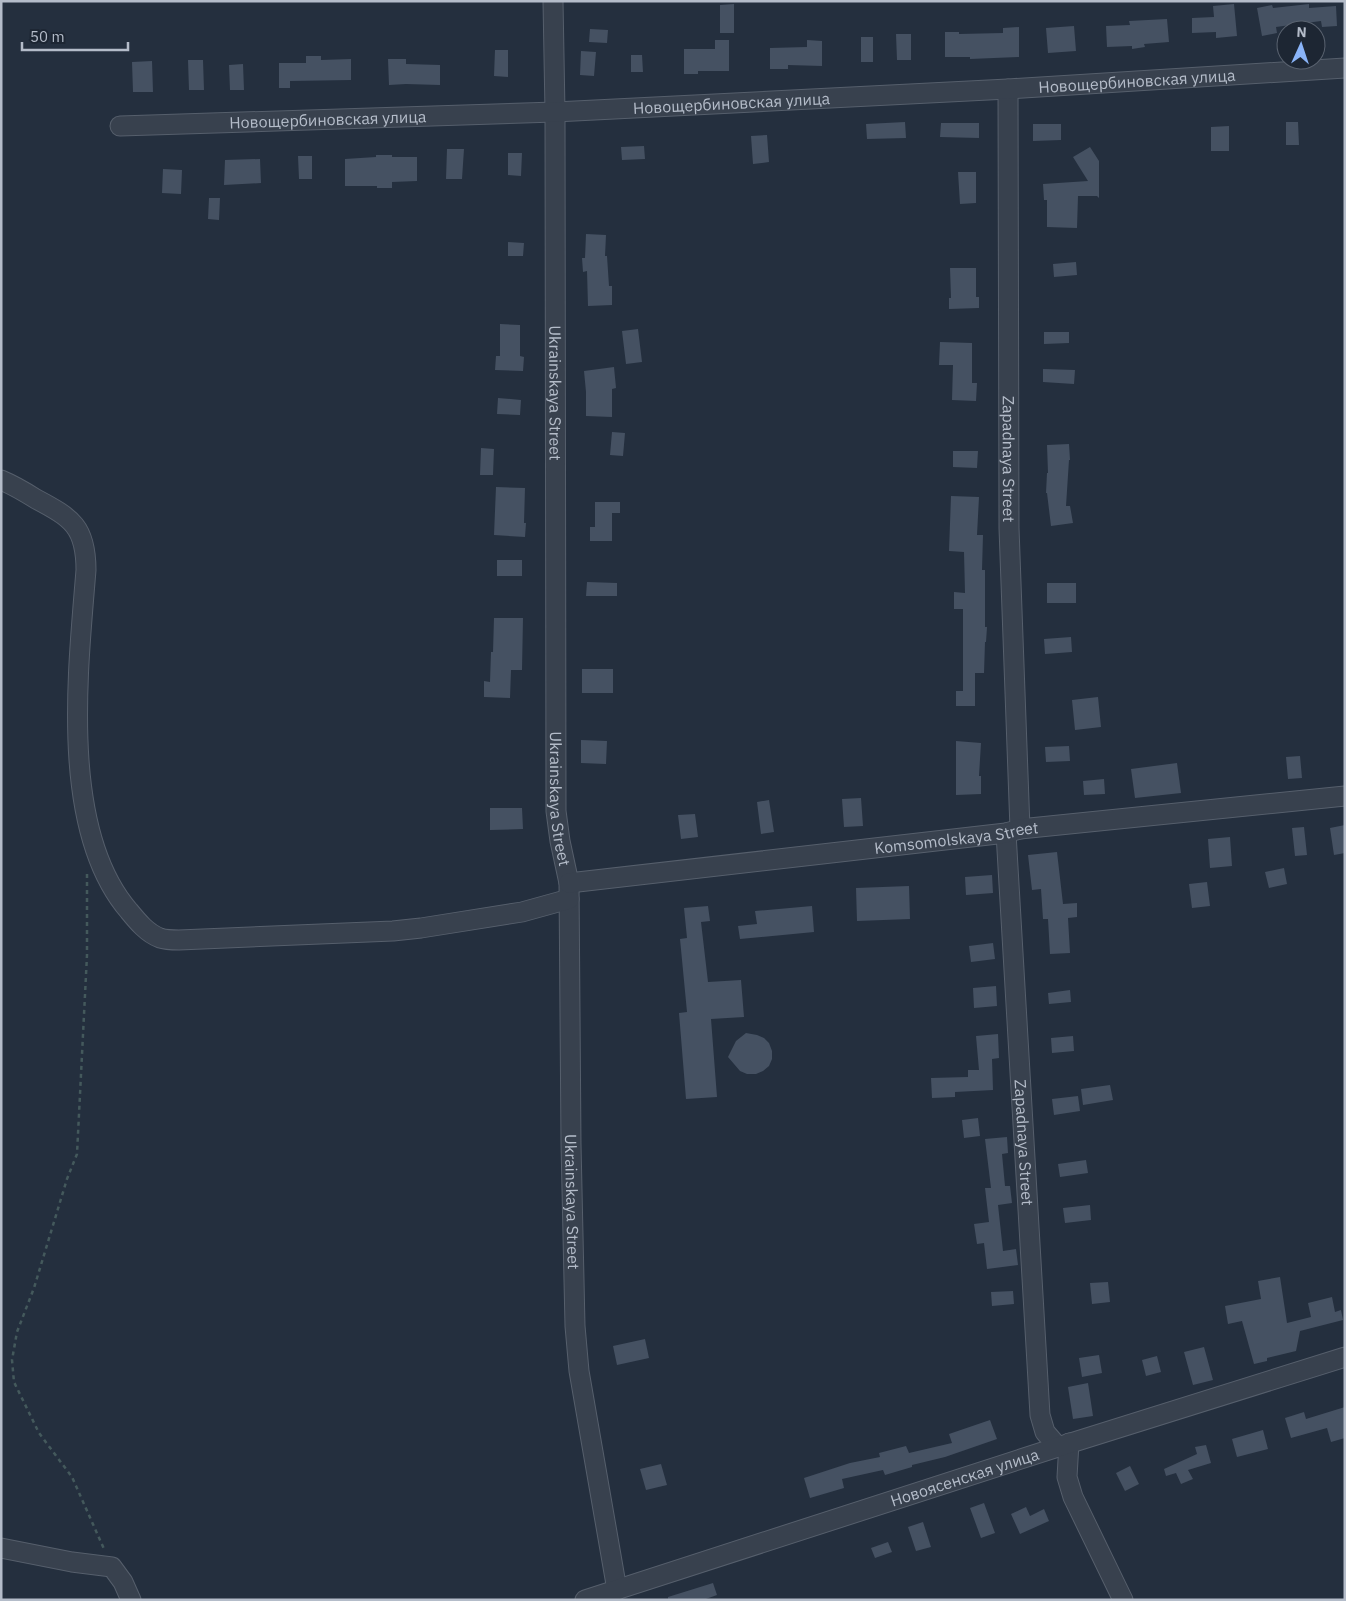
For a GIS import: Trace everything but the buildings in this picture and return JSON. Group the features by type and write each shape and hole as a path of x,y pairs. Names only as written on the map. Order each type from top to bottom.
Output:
{"street":[{"name":"Ukrainskaya Street","path":"554,1 556,112 556,811 569,891 571,1154 575,1326 579,1371 624,1592"},
{"name":"Новощербиновская улица","path":"120,126 556,112 1008,89 1345,68"},
{"name":"Zapadnaya Street","path":"1008,89 1009,528 1013,831 1040,1414 1045,1432 1063,1445"},
{"name":"Komsomolskaya Street","path":"1,480 60,511 73,523 82,539 86,553 86,570 77,688 79,759 86,814 97,853 112,888 144,928 161,938 179,940 393,931 421,928 522,912 569,891 1013,831 1345,796"},
{"name":"Новоясенская улица","path":"585,1600 624,1592 1063,1445 1345,1356"},
{"path":"1063,1445 1067,1477 1073,1496 1123,1600"},
{"path":"1,1548 72,1562 112,1567 123,1582 131,1600"}],"path":[{"path":"87,868 87,956 77,1154 67,1179 34,1288 17,1332 12,1360 14,1382 39,1433 72,1477 112,1567"}]}
